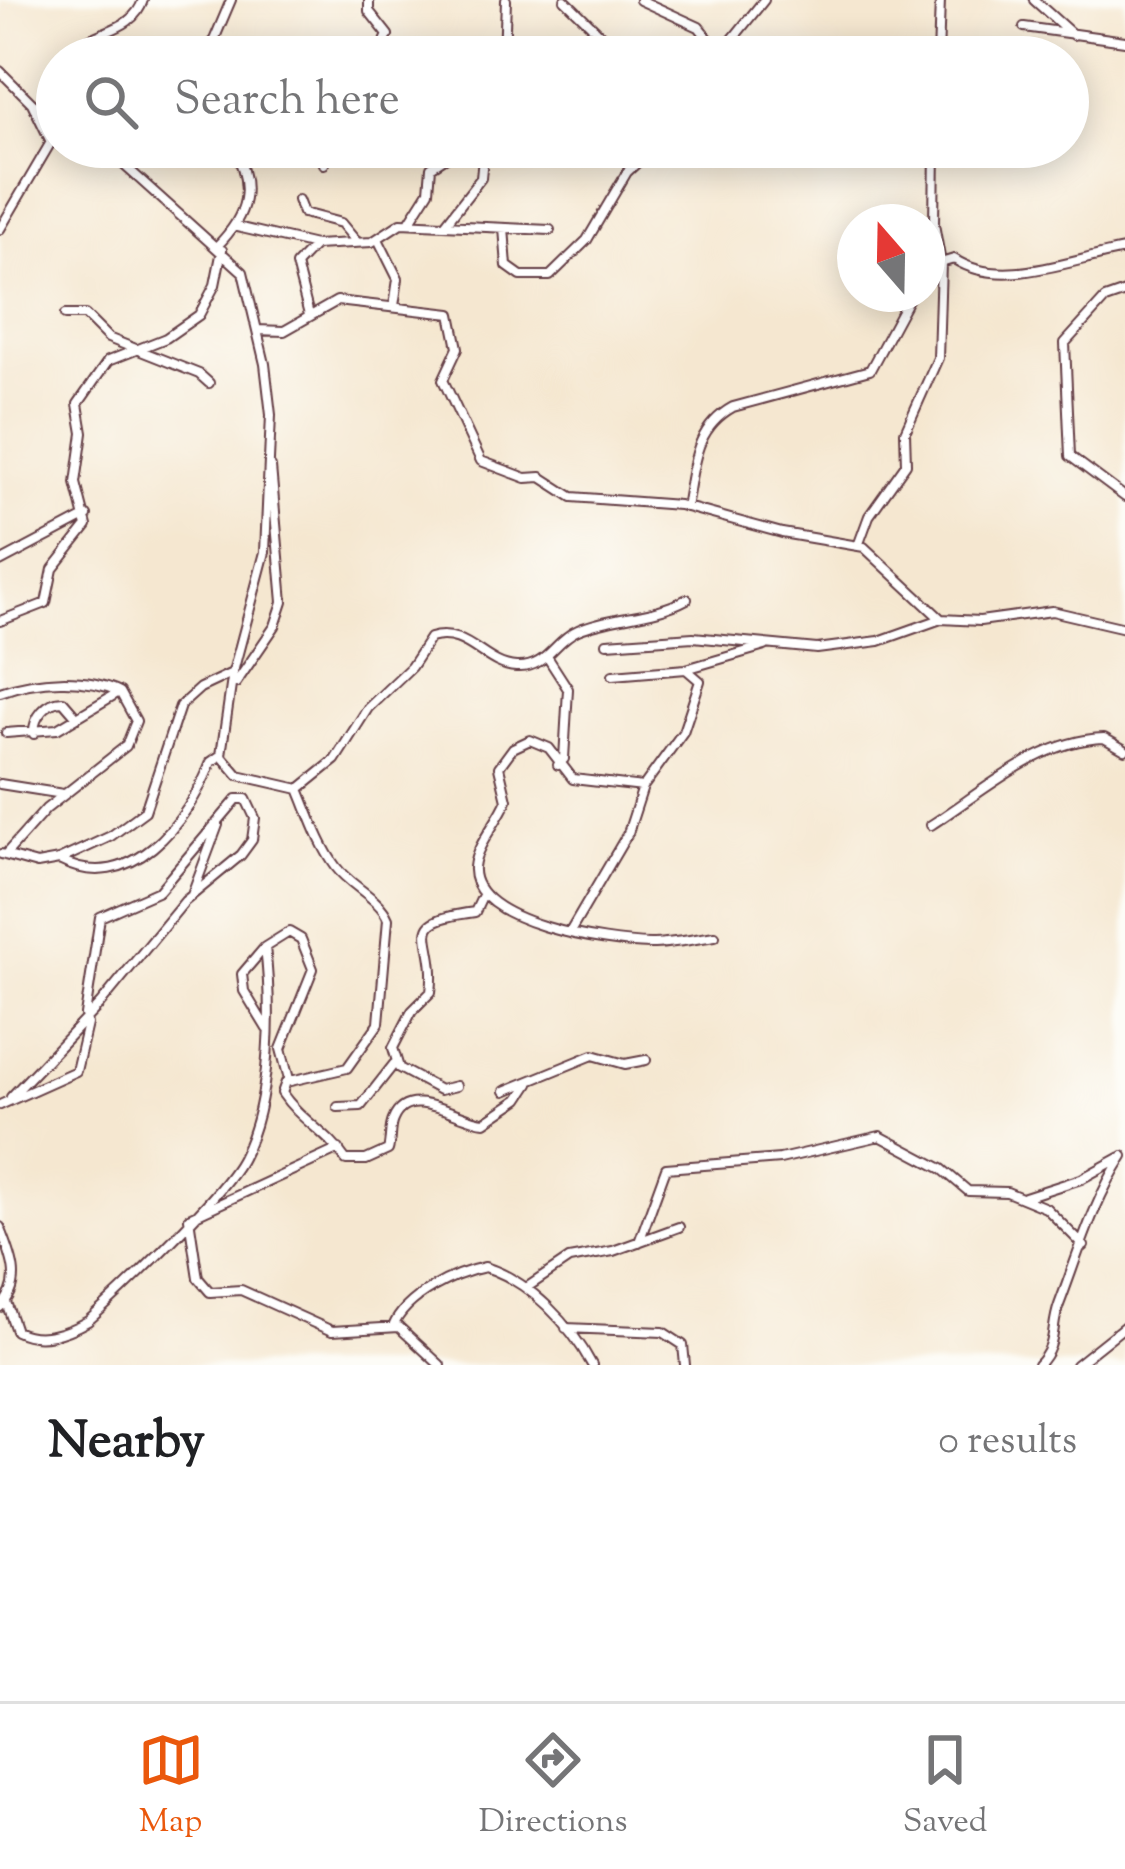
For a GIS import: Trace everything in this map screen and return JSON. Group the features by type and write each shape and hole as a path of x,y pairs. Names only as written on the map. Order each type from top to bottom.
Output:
{"street":[{"path":"96,36 134,18 143,0"},
{"path":"216,36 231,0"},
{"path":"369,0 369,11 388,36"},
{"path":"505,36 506,0"},
{"path":"565,0 602,36"},
{"path":"640,0 699,27 705,36"},
{"path":"735,36 764,0"},
{"path":"939,36 940,0"},
{"path":"1034,0 1075,36"},
{"path":"1024,27 1071,36"},
{"path":"1089,38 1125,41"},
{"path":"0,71 36,105"},
{"path":"32,103 36,111"},
{"path":"0,229 36,168"},
{"path":"59,860 80,871 100,872 147,853 173,830 212,762 221,755 233,672 265,552 270,401 242,272 128,168"},
{"path":"0,621 46,603 52,568 81,535 87,516 76,483 83,434 78,404 101,366 200,315 215,285 220,248 236,227 249,189 241,168"},
{"path":"236,227 320,244 378,238 409,222 426,198 431,168"},
{"path":"446,223 482,178 483,168"},
{"path":"505,228 507,266 521,276 550,276 587,240 631,168"},
{"path":"935,168 935,204"},
{"path":"298,200 303,213 330,220 358,242"},
{"path":"309,316 296,265 320,244 330,220"},
{"path":"409,222 550,230"},
{"path":"378,238 398,279 394,306"},
{"path":"945,262 954,259 976,270 1011,273 1125,250"},
{"path":"1125,292 1106,299 1065,343 1070,456 1125,497"},
{"path":"256,329 274,334 337,301 451,314 458,348 442,380 481,461 489,468 541,477 572,497 686,507 858,546 878,554 941,620"},
{"path":"686,507 689,466 713,419 733,407 870,370 901,312"},
{"path":"858,546 869,516 906,464 905,432 935,373 941,312"},
{"path":"65,315 85,315 108,338 209,383"},
{"path":"230,695 244,664 274,626 283,602 268,457"},
{"path":"0,562 87,516"},
{"path":"0,573 16,551"},
{"path":"299,789 335,760 368,708 411,667 430,638 446,635 472,643 513,667 548,658 578,630 641,618 687,599"},
{"path":"607,644 693,637 817,649 879,641 941,620 980,621 1052,611 1125,628"},
{"path":"613,675 686,670 765,646"},
{"path":"548,658 568,688 564,759 558,765"},
{"path":"570,932 628,833 643,787 689,721 700,682 686,670"},
{"path":"2,855 37,864 59,860 110,836 145,811 180,706 200,688 233,672"},
{"path":"0,692 76,682 121,692"},
{"path":"2,855 64,794 126,746 136,721 121,692"},
{"path":"6,733 57,729 121,692"},
{"path":"34,734 37,718 51,703 63,701 76,716"},
{"path":"931,825 999,776 1063,746 1104,738 1123,745"},
{"path":"643,787 573,778 549,748 530,740 506,754 499,767 507,800 473,872 483,894 513,917 570,932 652,944 715,936"},
{"path":"221,755 238,775 299,789"},
{"path":"0,784 64,794"},
{"path":"299,789 332,862 354,889 386,912 387,945 379,1023 351,1063 338,1072 289,1079 281,1088 293,1110 351,1161 384,1154 395,1115 423,1102 485,1122 519,1099 529,1084"},
{"path":"0,1106 86,1019 191,896 252,840 256,818 246,799 237,799 159,891 100,917 86,1019 76,1071 11,1097"},
{"path":"191,896 224,813"},
{"path":"338,1107 361,1106 394,1064 393,1048 402,1026 431,992 428,930 433,920 441,913 476,912 483,894"},
{"path":"268,1030 241,981 265,946 289,932 301,939 312,963 312,977 281,1049 289,1079"},
{"path":"0,1227 16,1273 3,1305 22,1335 72,1329 110,1301 190,1218 244,1153 255,1123 272,987 265,946"},
{"path":"506,1091 593,1055 625,1064 646,1060"},
{"path":"394,1064 440,1090 456,1086"},
{"path":"639,1242 667,1168 781,1160 880,1136 942,1169 968,1191 1007,1192 1046,1208 1084,1246"},
{"path":"190,1218 339,1149"},
{"path":"1023,1198 1081,1180 1124,1155"},
{"path":"1038,1365 1054,1348 1057,1311 1124,1155"},
{"path":"190,1218 195,1268 204,1289 241,1290 332,1331 394,1327 420,1342 440,1365"},
{"path":"526,1288 569,1259 679,1227"},
{"path":"394,1327 411,1304 471,1270 496,1270 526,1288 592,1365"},
{"path":"1076,1365 1125,1325"},
{"path":"565,1328 663,1332 682,1345 685,1365"}]}
